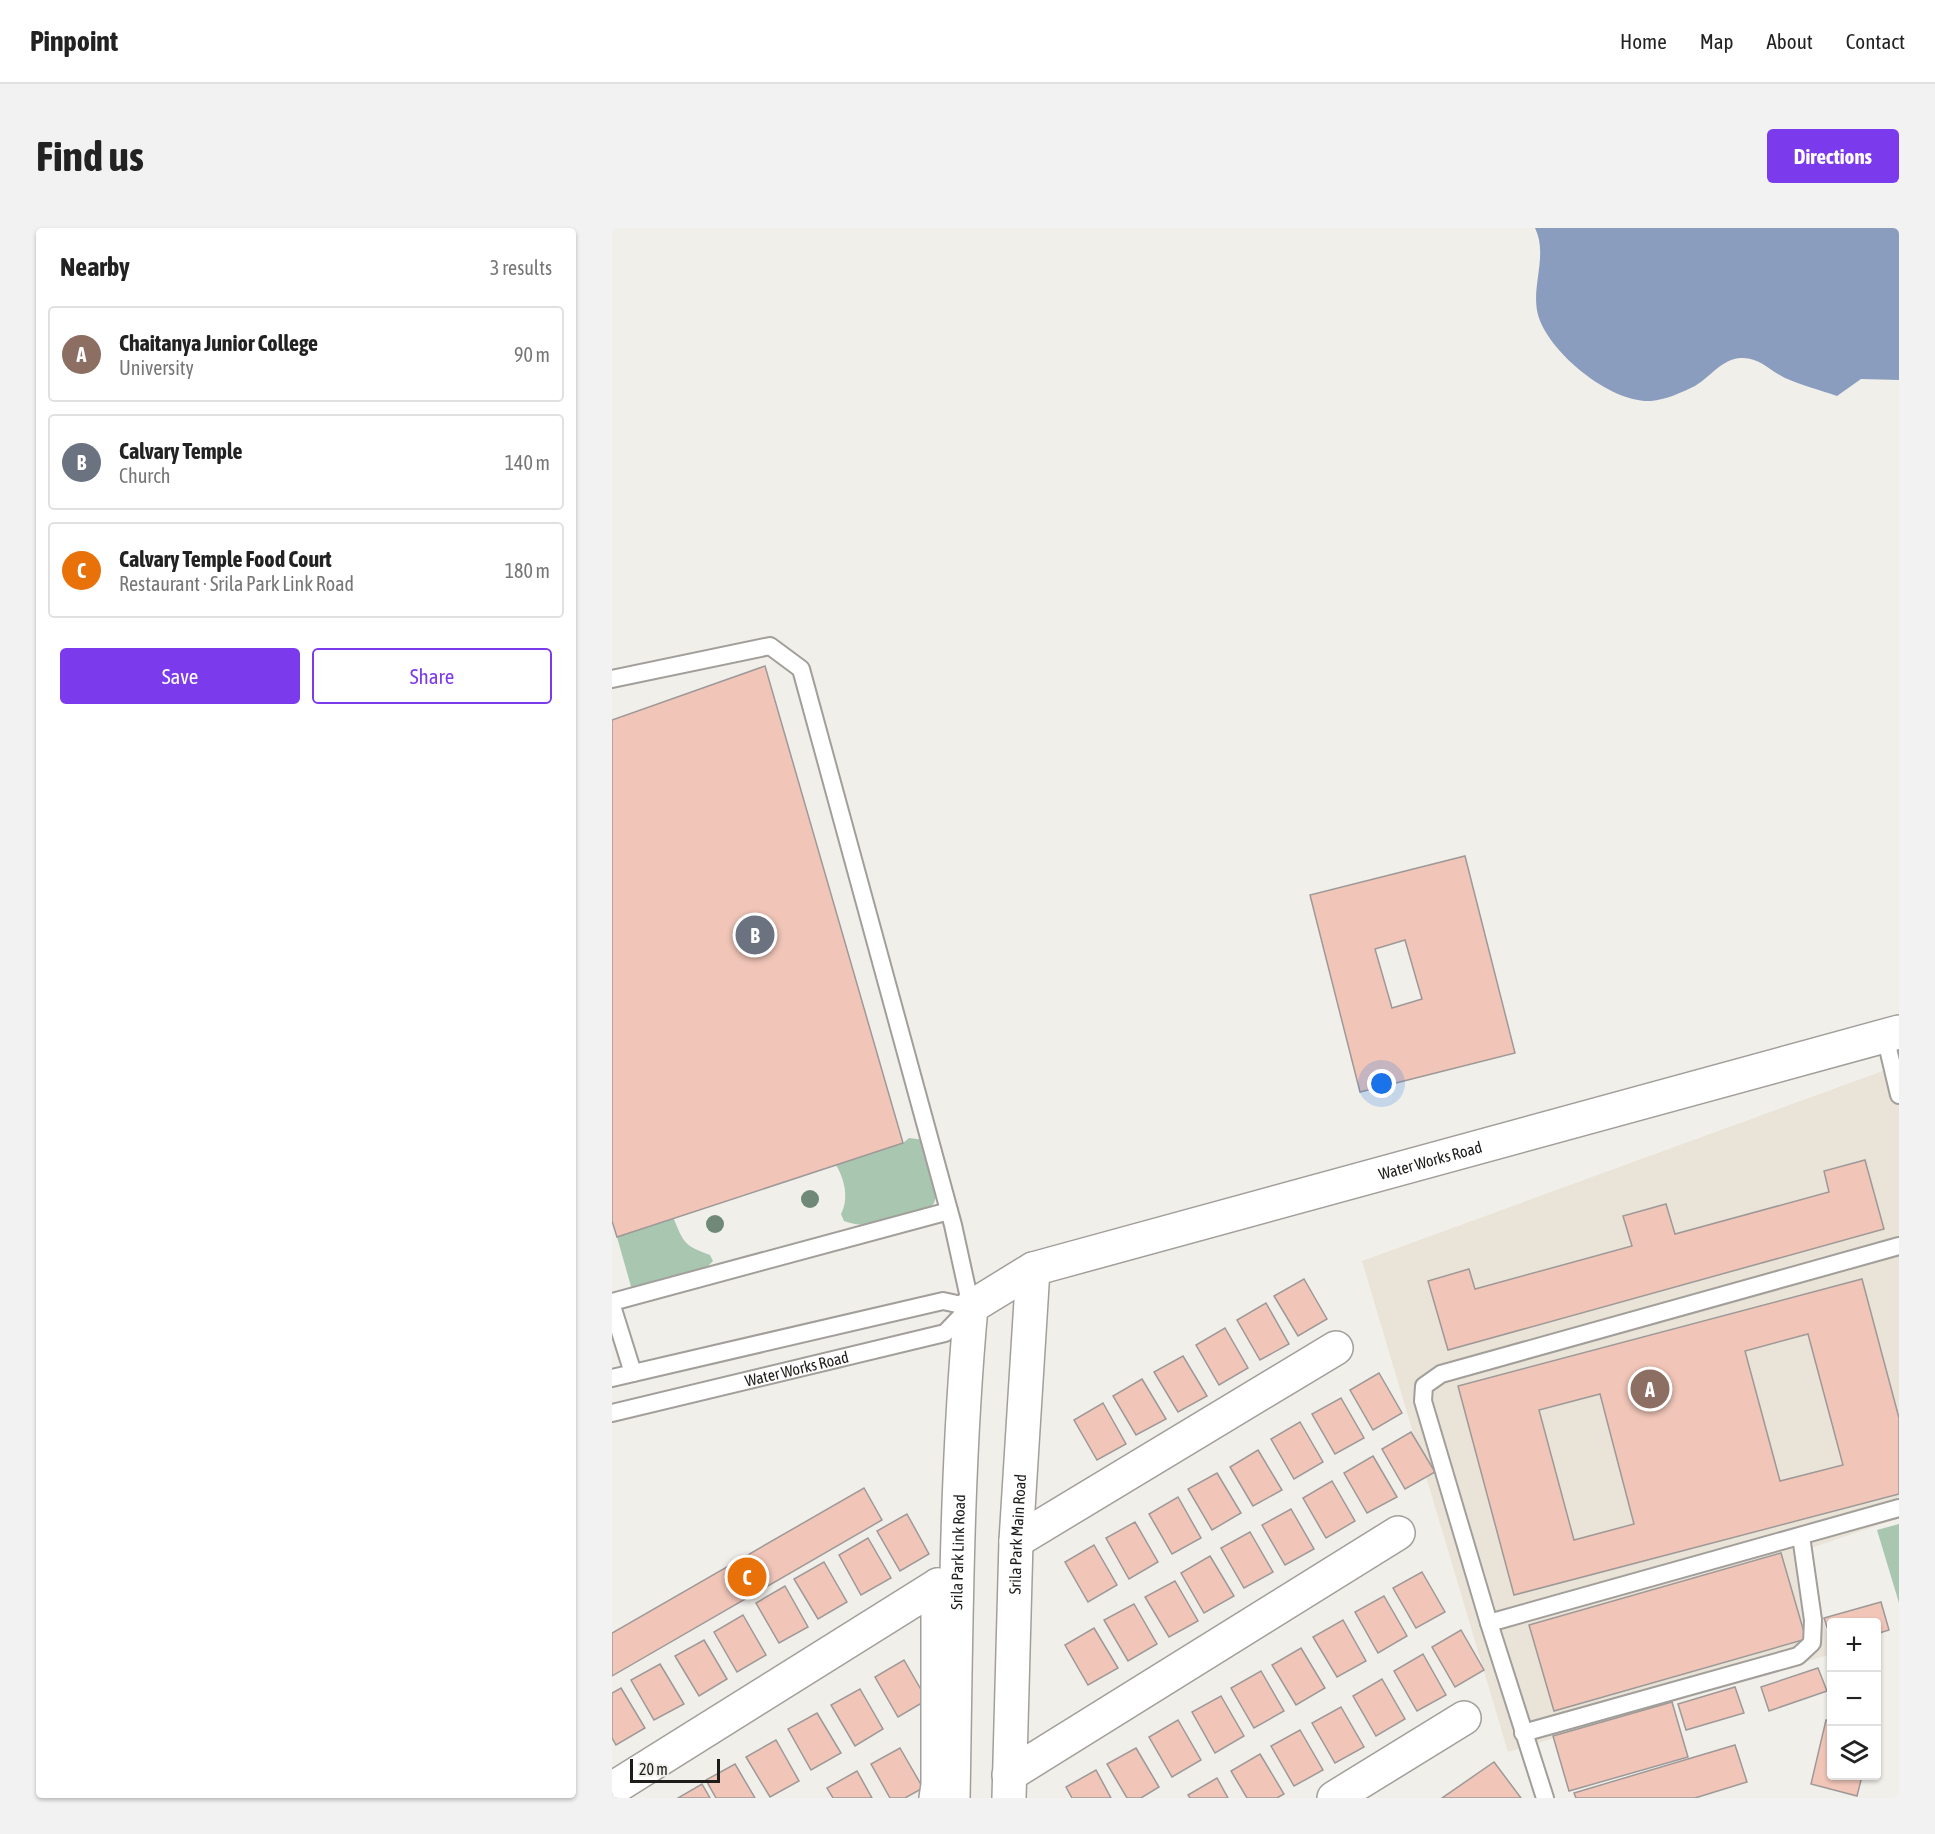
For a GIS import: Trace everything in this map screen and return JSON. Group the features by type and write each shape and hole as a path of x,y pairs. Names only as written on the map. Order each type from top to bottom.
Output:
{"street":[{"name":"Water Works Road","path":"971,1306 1033,1269 1892,1034"},
{"name":"Srila Park Main Road","path":"1009,1786 1016,1541 1033,1269"},
{"name":"Srila Park Link Road","path":"953,1798 957,1578 966,1365 971,1306"},
{"path":"1016,1541 1336,1348"},
{"path":"1009,1786 1398,1533"},
{"path":"612,1789 938,1585 938,1785 936,1798"},
{"path":"1334,1798 1464,1718"}],"lane":[{"path":"612,678 770,646 801,669 949,1211 971,1306"},
{"path":"1892,1034 1899,1095"},
{"path":"633,1373 612,1304 949,1211"},
{"path":"1545,1798 1489,1623 1423,1401 1424,1386 1441,1374 1899,1246"},
{"name":"Water Works Road","path":"612,1378 943,1300 971,1306"},
{"name":"Water Works Road","path":"612,1413 945,1333 971,1306"},
{"path":"1489,1623 1899,1508"},
{"path":"1523,1733 1798,1656 1812,1643 1813,1620 1801,1536"}],"shaded area":[{"path":"1899,1065 1899,1518 1808,1549 1827,1636 1827,1655 1508,1752 1362,1261"}],"green space":[{"path":"909,1138 925,1140 935,1182 936,1191 933,1204 926,1210 886,1223 865,1225 844,1221 841,1214 845,1202 845,1190 836,1165 903,1143"},
{"path":"673,1217 685,1242 710,1255 713,1261 704,1270 632,1290 617,1237"},
{"path":"1899,1524 1899,1603 1877,1530"}],"water":[{"path":"1535,228 1899,228 1899,380 1861,379 1837,396 1785,378 1753,360 1741,358 1728,361 1695,386 1668,397 1651,401 1635,400 1618,394 1585,374 1570,361 1556,347 1539,318 1536,296 1540,250"}],"building":[{"path":"765,666 903,1143 617,1237 612,1221 612,720"},
{"path":"1465,856 1515,1053 1360,1092 1310,895","holes":["1405,940 1422,999 1392,1008 1375,949"]},
{"path":"1865,1160 1884,1229 1448,1350 1428,1281 1469,1269 1475,1289 1632,1246 1623,1216 1666,1204 1675,1234 1829,1192 1824,1171"},
{"path":"1304,1279 1327,1319 1298,1336 1274,1296"},
{"path":"1862,1279 1899,1418 1899,1494 1514,1595 1458,1386","holes":["1808,1334 1843,1465 1780,1481 1745,1351","1600,1394 1634,1524 1574,1540 1539,1410"]},
{"path":"1266,1303 1289,1344 1260,1360 1237,1320"},
{"path":"1225,1328 1248,1368 1219,1385 1196,1345"},
{"path":"1183,1356 1207,1396 1178,1412 1154,1372"},
{"path":"1379,1373 1402,1413 1373,1430 1350,1390"},
{"path":"1142,1379 1166,1419 1136,1435 1113,1396"},
{"path":"1341,1398 1364,1438 1335,1454 1312,1414"},
{"path":"1103,1403 1126,1444 1097,1460 1074,1420"},
{"path":"1300,1422 1323,1462 1294,1479 1271,1439"},
{"path":"1411,1432 1435,1472 1405,1489 1382,1449"},
{"path":"1258,1450 1282,1490 1253,1506 1230,1467"},
{"path":"1373,1456 1397,1497 1367,1513 1344,1473"},
{"path":"1217,1473 1241,1513 1212,1530 1188,1489"},
{"path":"1332,1481 1355,1521 1326,1538 1303,1498"},
{"path":"864,1488 882,1520 612,1676 612,1633"},
{"path":"1178,1497 1201,1538 1172,1554 1149,1514"},
{"path":"1291,1509 1314,1549 1285,1565 1262,1525"},
{"path":"907,1514 929,1554 900,1571 877,1531"},
{"path":"1135,1522 1158,1562 1129,1579 1106,1538"},
{"path":"1250,1532 1273,1572 1244,1588 1221,1548"},
{"path":"868,1538 891,1578 861,1595 839,1555"},
{"path":"1094,1545 1117,1585 1088,1602 1065,1562"},
{"path":"1781,1553 1806,1639 1554,1711 1529,1625"},
{"path":"1210,1556 1234,1596 1204,1613 1181,1573"},
{"path":"824,1562 847,1602 818,1619 794,1579"},
{"path":"1422,1572 1445,1612 1416,1628 1393,1588"},
{"path":"1175,1581 1198,1621 1169,1637 1145,1597"},
{"path":"785,1586 808,1627 779,1643 756,1603"},
{"path":"1384,1596 1407,1636 1378,1653 1355,1612"},
{"path":"1881,1602 1889,1630 1881,1632 1881,1618 1827,1618 1827,1627 1824,1618"},
{"path":"1134,1604 1157,1644 1128,1661 1104,1620"},
{"path":"743,1615 766,1655 737,1672 714,1632"},
{"path":"1343,1620 1366,1661 1337,1677 1313,1637"},
{"path":"1094,1628 1118,1668 1088,1685 1065,1645"},
{"path":"1461,1630 1484,1670 1455,1687 1432,1647"},
{"path":"704,1640 727,1679 699,1696 675,1656"},
{"path":"1301,1648 1325,1688 1296,1705 1272,1665"},
{"path":"1423,1654 1446,1695 1417,1711 1394,1671"},
{"path":"904,1660 927,1700 898,1717 875,1677"},
{"path":"660,1664 684,1704 654,1720 631,1680"},
{"path":"1818,1668 1827,1691 1769,1711 1761,1687"},
{"path":"1261,1671 1284,1711 1254,1728 1231,1688"},
{"path":"1382,1679 1405,1719 1376,1736 1353,1696"},
{"path":"1735,1687 1744,1713 1686,1730 1678,1704"},
{"path":"621,1688 645,1728 616,1745 612,1738 612,1693"},
{"path":"860,1689 883,1729 855,1746 831,1705"},
{"path":"1221,1696 1244,1736 1215,1753 1192,1712"},
{"path":"1672,1702 1688,1757 1569,1791 1553,1736"},
{"path":"1341,1707 1364,1747 1335,1763 1312,1723"},
{"path":"817,1713 841,1753 811,1770 788,1729"},
{"path":"1178,1720 1201,1760 1172,1777 1149,1737"},
{"path":"1826,1720 1827,1780 1861,1780 1857,1796 1811,1784"},
{"path":"1300,1730 1323,1770 1294,1786 1271,1746"},
{"path":"776,1740 799,1781 770,1797 746,1757"},
{"path":"1735,1745 1747,1782 1695,1798 1576,1798 1574,1793"},
{"path":"900,1748 923,1788 905,1798 890,1798 871,1764"},
{"path":"1136,1748 1159,1787 1141,1798 1127,1798 1107,1764"},
{"path":"1260,1754 1284,1794 1277,1798 1247,1798 1231,1771"},
{"path":"1494,1762 1521,1798 1442,1798"},
{"path":"735,1764 755,1798 716,1798 706,1780"},
{"path":"1096,1770 1111,1798 1072,1798 1066,1787"},
{"path":"857,1771 872,1798 833,1798 827,1788"},
{"path":"1217,1778 1228,1798 1190,1798 1188,1795"},
{"path":"702,1784 710,1798 678,1798"}],"place":[{"name":"Calvary Temple","path":"755,935"},
{"name":"Chaitanya Junior College","path":"1650,1389"},
{"name":"Calvary Temple Food Court","path":"747,1577"}]}
